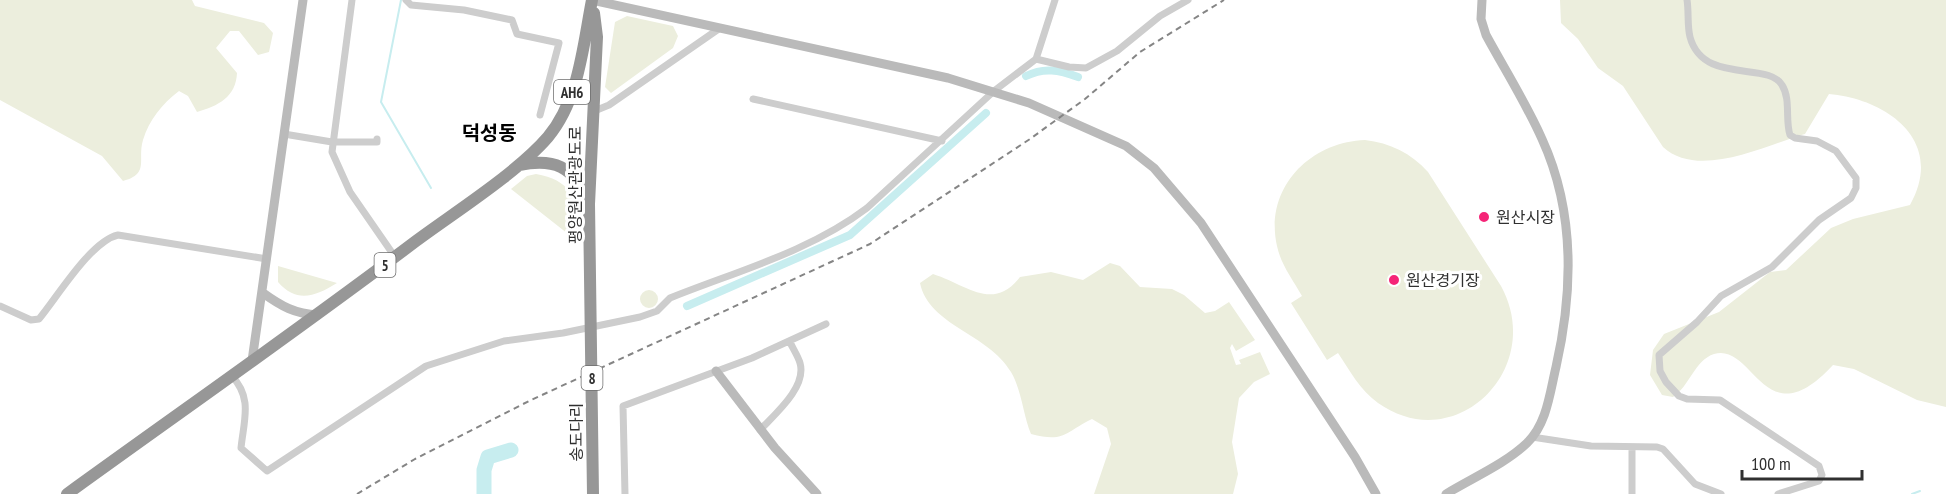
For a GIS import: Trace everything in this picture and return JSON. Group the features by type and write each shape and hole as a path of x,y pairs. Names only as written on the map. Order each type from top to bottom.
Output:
{"highway":[{"name":"평양원산관광도로","path":"591,263 589,204 597,37 592,0"},
{"name":"AH6","path":"516,166 547,137 562,116 582,54 592,0"},
{"name":"8","path":"516,166 539,161 554,163 580,182 589,204"},
{"name":"5","path":"67,494 318,315 516,166"},
{"name":"송도다리","path":"591,263 592,494"}],"main road":[{"path":"252,361 303,0"},
{"path":"592,0 948,78 994,92 1113,138 1154,168 1201,223 1355,457 1376,494"},
{"path":"1446,494 1515,452 1532,437 1548,403 1564,334 1570,276 1559,187 1550,160 1518,92 1486,35 1481,19 1482,0"},
{"path":"263,293 284,307 303,314 318,315"},
{"path":"716,371 760,430 817,494"}],"street":[{"path":"352,0 332,142 335,164 395,257"},
{"path":"406,0 411,5 464,10 512,20 517,34 559,43 540,116"},
{"path":"231,375 242,387 246,398 241,448 267,471 426,366 447,357 504,341 563,333 640,317 657,311 670,298 798,249 850,221 942,141 994,92 1036,59 1055,0"},
{"path":"1036,59 1069,67 1086,68 1117,51 1160,16 1188,0"},
{"path":"1687,0 1690,39 1702,56 1727,70 1769,76 1778,80 1784,89 1790,135 1827,145 1845,161 1856,178 1856,188 1851,198 1811,227 1772,267 1721,296 1697,322 1659,355 1660,371 1666,382 1679,396 1687,399 1719,400 1819,466 1822,475 1819,481 1778,494"},
{"path":"592,112 609,105 720,27"},
{"path":"753,99 942,141"},
{"path":"284,134 332,142 377,142 377,139"},
{"path":"0,306 31,320 39,319 95,249 107,237 118,235 267,259"},
{"path":"625,494 623,406 790,342 826,324"},
{"path":"760,430 797,385 801,371 800,363 790,342"},
{"path":"1532,437 1591,446 1663,449 1695,484 1720,494"},
{"path":"1632,447 1632,494"}],"green space":[{"path":"0,0 192,0 195,6 264,23 273,33 269,52 258,55 239,31 230,31 216,48 237,73 236,81 229,94 212,107 197,112 188,96 179,91 162,107 149,126 143,140 140,170 131,178 123,181 102,156 0,100"},
{"path":"1560,0 1946,0 1946,407 1917,400 1854,369 1833,365 1810,386 1791,393 1776,391 1728,354 1714,354 1707,357 1679,393 1673,397 1662,395 1650,375 1653,350 1664,334 1719,312 1770,272 1786,270 1831,228 1853,219 1910,205 1919,182 1921,161 1915,143 1905,127 1890,114 1871,104 1829,94 1805,134 1733,157 1695,160 1678,156 1663,147 1623,86 1598,68 1578,39 1561,23"},
{"path":"627,16 673,26 678,36 673,48 611,93 605,87 615,22"},
{"name":"원산경기장","path":"1365,140 1400,150 1428,172 1501,286 1512,317 1512,347 1502,374 1486,396 1463,412 1436,419 1408,417 1378,403 1361,386 1338,353 1327,360 1291,303 1302,296 1281,260 1277,246 1275,225 1277,206 1284,188 1295,172 1309,159 1326,149"},
{"path":"536,174 560,182 573,197 577,216 577,241 511,189 527,176"},
{"path":"1110,263 1120,266 1140,287 1172,289 1184,295 1205,313 1215,311 1229,302 1255,340 1236,351 1232,344 1230,348 1236,365 1241,364 1239,360 1260,352 1270,374 1254,382 1239,398 1232,442 1238,474 1233,494 1094,494 1111,444 1107,428 1092,419 1058,437 1031,434 1018,387 1011,372 988,348 935,310 926,298 920,283 933,274 979,293 1000,293 1020,277 1051,272 1083,280"},
{"path":"278,266 337,283 307,296 292,293 278,282"},
{"path":"649,290 655,293 658,299 655,305 649,308 643,305 640,299 643,293"}],"waterway":[{"path":"401,0 381,102 431,188"},
{"path":"1026,76 1039,71 1052,70 1078,77"},
{"path":"687,306 850,235 986,113"},
{"path":"484,494 484,470 488,457 511,450"},
{"path":"1912,494 1920,491"}],"railway":[{"path":"357,494 415,459 529,401 870,244 1030,139 1085,99 1140,52 1224,0"}],"place":[{"name":"원산시장","path":"1484,217"},
{"name":"원산경기장","path":"1394,280"}],"district":[{"name":"덕성동","path":"489,133"}]}
